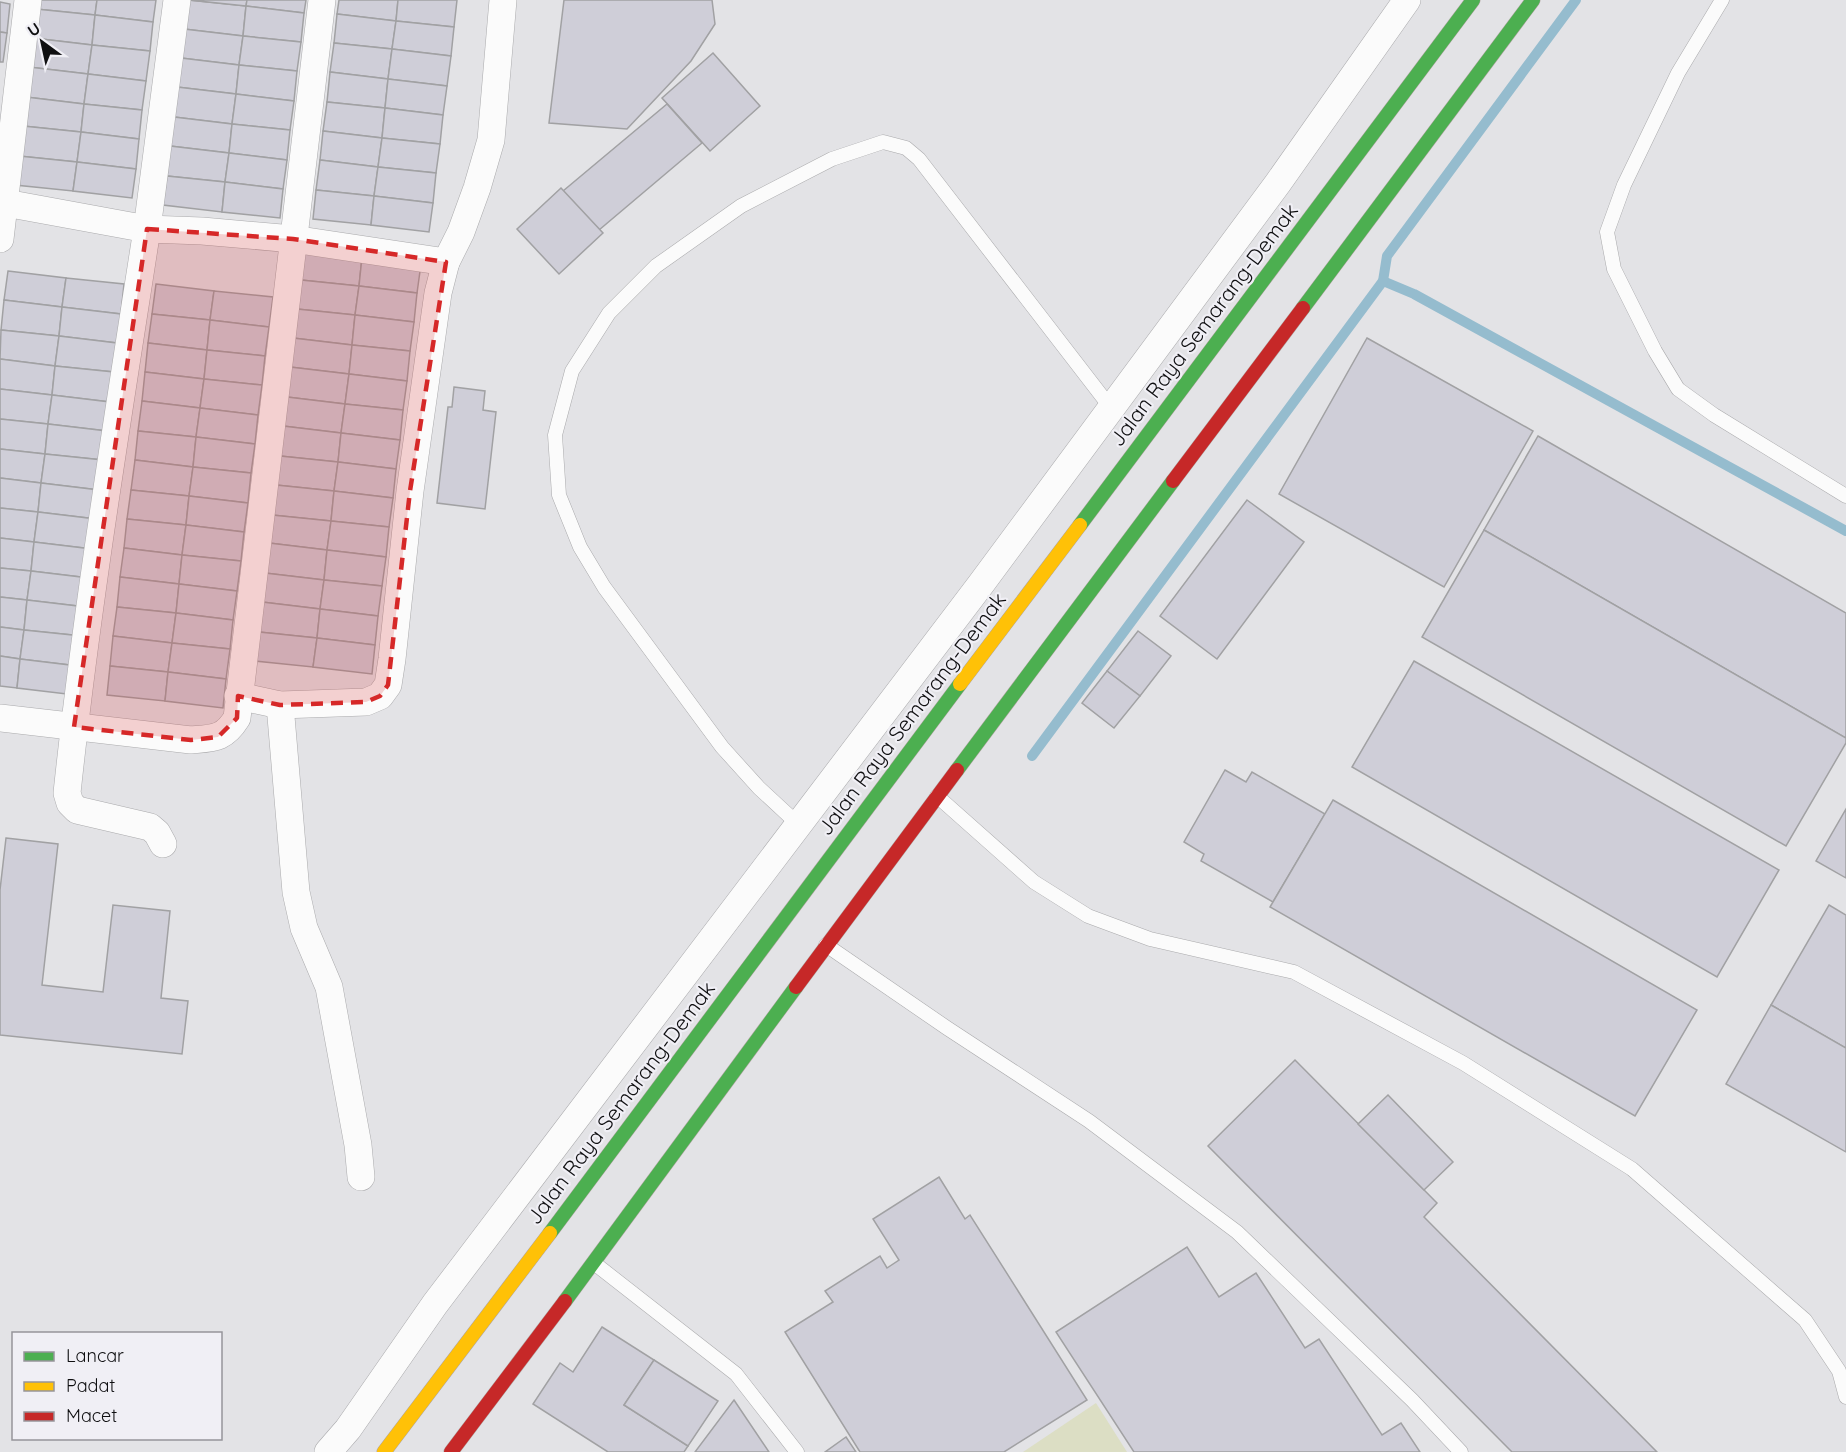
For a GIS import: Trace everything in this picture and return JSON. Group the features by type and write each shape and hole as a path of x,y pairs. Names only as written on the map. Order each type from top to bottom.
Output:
{"highway":[{"name":"Jalan Raya Semarang-Demak","path":"384,1452 484,1332 663,1080 1473,0"},
{"path":"451,1452 517,1355 594,1263 826,945 1533,0"}],"street":[{"path":"0,239 2,202 28,0"},
{"path":"163,844 157,833 150,827 77,810 70,803 67,794 74,728 147,229 177,0"},
{"path":"0,718 191,740 218,737 230,729 237,718 322,0"},
{"path":"238,696 281,716 366,702 380,696 388,685 412,479 438,293 446,262 465,221 491,140 503,0"},
{"path":"328,1452 348,1429 435,1304 799,825 1111,408 1278,183 1407,0"},
{"path":"2,202 147,229 293,239 446,262"},
{"path":"281,716 296,892 304,928 329,987 358,1145 361,1176"}],"lane":[{"path":"1722,0 1678,73 1624,185 1607,232 1614,269 1655,351 1678,389 1714,415 1846,496"},
{"path":"799,825 759,788 722,747 604,587 580,547 559,495 555,435 572,371 609,313 656,266 741,206 832,159 883,142 906,148 919,159 1111,408"},
{"path":"937,796 1034,882 1088,916 1150,939 1294,972 1463,1063 1632,1169 1805,1320 1839,1371 1846,1397"},
{"path":"826,945 1089,1121 1237,1232 1412,1400 1461,1452"},
{"path":"594,1263 736,1374 798,1452"}],"highlighted area":[{"path":"147,229 293,239 446,262 410,491 388,685 380,696 366,702 280,705 238,696 237,718 218,737 191,740 74,727"}],"green space":[{"path":"1096,1403 1127,1452 1023,1452"}],"building":[{"path":"37,0 97,0 95,15 36,9"},
{"path":"97,0 156,0 153,22 95,15"},
{"path":"188,0 246,6 243,36 184,29"},
{"path":"189,0 247,0 246,6"},
{"path":"247,0 306,0 304,13 246,6"},
{"path":"339,0 398,0 396,21 337,14"},
{"path":"398,0 457,0 454,27 396,21"},
{"path":"564,0 712,0 715,24 691,61 627,129 549,123"},
{"path":"0,2 10,4 7,33 0,32"},
{"path":"246,6 304,13 301,42 243,36"},
{"path":"36,9 95,15 92,45 33,38"},
{"path":"337,14 396,21 392,49 334,43"},
{"path":"95,15 153,22 150,51 92,45"},
{"path":"396,21 454,27 451,56 392,49"},
{"path":"184,29 243,36 239,65 181,58"},
{"path":"0,32 7,33 3,62 0,62"},
{"path":"243,36 301,42 297,71 239,65"},
{"path":"33,38 92,45 88,74 29,67"},
{"path":"334,43 392,49 388,79 330,72"},
{"path":"92,45 150,51 146,81 88,74"},
{"path":"392,49 451,56 447,86 388,79"},
{"path":"713,53 760,106 710,151 662,98"},
{"path":"181,58 239,65 236,94 177,87"},
{"path":"239,65 297,71 294,101 236,94"},
{"path":"29,67 88,74 84,104 26,97"},
{"path":"330,72 388,79 385,108 327,102"},
{"path":"88,74 146,81 142,110 84,104"},
{"path":"388,79 447,86 443,115 385,108"},
{"path":"177,87 236,94 232,124 174,117"},
{"path":"236,94 294,101 290,130 232,124"},
{"path":"26,97 84,104 81,132 23,126"},
{"path":"327,102 385,108 382,138 323,131"},
{"path":"84,104 142,110 139,139 81,132"},
{"path":"667,104 702,143 599,230 563,191"},
{"path":"385,108 443,115 440,144 382,138"},
{"path":"174,117 232,124 229,153 170,146"},
{"path":"232,124 290,130 287,160 229,153"},
{"path":"23,126 81,132 77,162 19,156"},
{"path":"323,131 382,138 378,167 320,160"},
{"path":"81,132 139,139 136,169 77,162"},
{"path":"382,138 440,144 436,173 378,167"},
{"path":"170,146 229,153 225,182 167,176"},
{"path":"229,153 287,160 283,189 225,182"},
{"path":"19,156 77,162 73,191 15,185"},
{"path":"320,160 378,167 374,196 316,190"},
{"path":"77,162 136,169 132,198 73,191"},
{"path":"378,167 436,173 433,203 374,196"},
{"path":"167,176 225,182 222,212 163,205"},
{"path":"225,182 283,189 280,218 222,212"},
{"path":"561,188 603,233 559,274 517,229"},
{"path":"316,190 374,196 371,225 313,219"},
{"path":"374,196 433,203 429,232 371,225"},
{"path":"304,250 362,257 359,286 301,280"},
{"path":"362,257 421,264 417,293 359,286"},
{"path":"8,271 66,278 62,307 4,300"},
{"path":"66,278 124,284 121,314 62,307"},
{"path":"301,280 359,286 355,315 297,309"},
{"path":"156,284 214,291 210,320 152,314"},
{"path":"359,286 417,293 414,322 355,315"},
{"path":"214,291 273,297 269,327 210,320"},
{"path":"4,300 62,307 59,336 1,330"},
{"path":"62,307 121,314 117,343 59,336"},
{"path":"297,309 355,315 352,345 293,338"},
{"path":"152,314 210,320 207,350 148,343"},
{"path":"355,315 414,322 410,351 352,345"},
{"path":"210,320 269,327 265,356 207,350"},
{"path":"1,330 59,336 55,366 0,359"},
{"path":"59,336 117,343 114,372 55,366"},
{"path":"293,338 352,345 349,374 290,367"},
{"path":"1367,338 1533,431 1444,587 1279,494"},
{"path":"148,343 207,350 204,379 145,372"},
{"path":"352,345 410,351 407,381 349,374"},
{"path":"207,350 265,356 262,385 204,379"},
{"path":"0,359 55,366 52,395 0,389"},
{"path":"55,366 114,372 110,402 52,395"},
{"path":"290,367 349,374 345,404 287,397"},
{"path":"145,372 204,379 200,408 142,401"},
{"path":"349,374 407,381 403,410 345,404"},
{"path":"204,379 262,385 258,415 200,408"},
{"path":"454,387 485,391 483,410 496,412 485,509 437,503 448,407 452,407"},
{"path":"0,389 52,395 48,424 0,419"},
{"path":"52,395 110,402 107,431 48,424"},
{"path":"287,397 345,404 341,433 283,426"},
{"path":"142,401 200,408 196,437 138,431"},
{"path":"345,404 403,410 400,440 341,433"},
{"path":"200,408 258,415 255,444 196,437"},
{"path":"0,419 48,424 45,454 0,449"},
{"path":"48,424 107,431 103,460 45,454"},
{"path":"283,426 341,433 338,462 280,456"},
{"path":"138,431 196,437 193,467 135,460"},
{"path":"341,433 400,440 396,469 338,462"},
{"path":"1538,436 1846,613 1846,738 1484,530"},
{"path":"196,437 255,444 251,473 193,467"},
{"path":"0,449 45,454 41,483 0,478"},
{"path":"45,454 103,460 99,490 41,483"},
{"path":"280,456 338,462 334,491 276,485"},
{"path":"135,460 193,467 189,496 131,490"},
{"path":"338,462 396,469 393,498 334,491"},
{"path":"193,467 251,473 248,503 189,496"},
{"path":"0,478 41,483 38,512 0,508"},
{"path":"41,483 99,490 96,519 38,512"},
{"path":"276,485 334,491 331,521 272,515"},
{"path":"131,490 189,496 186,525 127,519"},
{"path":"334,491 393,498 389,527 331,521"},
{"path":"189,496 248,503 244,532 186,525"},
{"path":"1247,500 1304,542 1217,659 1160,616"},
{"path":"0,508 38,512 34,542 0,538"},
{"path":"38,512 96,519 92,549 34,542"},
{"path":"272,515 331,521 327,550 269,543"},
{"path":"127,519 186,525 182,555 124,548"},
{"path":"331,521 389,527 386,557 327,550"},
{"path":"186,525 244,532 241,561 182,555"},
{"path":"1484,530 1846,738 1846,743 1786,846 1422,637"},
{"path":"0,538 34,542 31,571 0,568"},
{"path":"34,542 92,549 89,578 31,571"},
{"path":"269,543 327,550 324,580 265,573"},
{"path":"124,548 182,555 179,584 120,577"},
{"path":"327,550 386,557 382,586 324,580"},
{"path":"182,555 241,561 237,591 179,584"},
{"path":"0,568 31,571 27,600 0,597"},
{"path":"31,571 89,578 86,607 27,600"},
{"path":"265,573 324,580 320,609 262,602"},
{"path":"120,577 179,584 176,613 117,607"},
{"path":"324,580 382,586 378,616 320,609"},
{"path":"179,584 237,591 233,620 176,613"},
{"path":"0,597 27,600 24,630 0,627"},
{"path":"27,600 86,607 82,636 24,630"},
{"path":"262,602 320,609 317,638 259,632"},
{"path":"117,607 176,613 172,643 113,636"},
{"path":"320,609 378,616 375,645 317,638"},
{"path":"176,613 233,620 230,649 172,643"},
{"path":"0,627 24,630 20,659 0,656"},
{"path":"24,630 82,636 78,666 20,659"},
{"path":"1138,631 1171,656 1140,696 1107,671"},
{"path":"259,632 317,638 313,667 255,661"},
{"path":"113,636 172,643 168,672 110,666"},
{"path":"317,638 375,645 372,674 313,667"},
{"path":"172,643 230,649 226,679 168,672"},
{"path":"0,656 20,659 17,688 0,686"},
{"path":"20,659 78,666 75,695 17,688"},
{"path":"1414,661 1779,870 1717,977 1352,767"},
{"path":"110,666 168,672 165,701 107,695"},
{"path":"1107,671 1140,696 1114,728 1082,703"},
{"path":"168,672 226,679 223,708 165,701"},
{"path":"1225,770 1246,782 1252,772 1325,814 1273,902 1201,861 1204,854 1184,842"},
{"path":"1333,800 1697,1010 1635,1116 1270,907"},
{"path":"1846,809 1846,878 1816,861"},
{"path":"6,838 58,844 42,985 103,992 113,905 170,911 161,998 188,1001 182,1054 0,1035 0,890"},
{"path":"1829,905 1846,915 1846,1048 1771,1005"},
{"path":"1771,1005 1846,1048 1846,1152 1726,1084"},
{"path":"1295,1060 1437,1203 1424,1217 1657,1452 1512,1452 1208,1146"},
{"path":"1388,1095 1453,1162 1424,1190 1358,1124"},
{"path":"939,1177 965,1219 970,1215 1087,1400 1004,1452 860,1452 785,1332 833,1302 825,1291 880,1256 887,1268 899,1260 873,1219"},
{"path":"1187,1247 1219,1297 1256,1273 1305,1348 1319,1339 1382,1435 1401,1423 1420,1452 1134,1452 1056,1332"},
{"path":"602,1327 654,1360 624,1405 688,1446 684,1452 608,1452 533,1404 560,1363 573,1372"},
{"path":"654,1360 718,1401 688,1446 624,1405"},
{"path":"734,1400 769,1452 695,1452"},
{"path":"846,1437 856,1452 825,1452"}],"waterway":[{"path":"1032,756 1383,281 1387,256 1576,0"},
{"path":"1383,281 1414,294 1846,531"}],"traffic: fast":[{"path":"1080,525 1473,0"},
{"path":"1303,308 1533,0"},
{"path":"957,770 1173,481"},
{"path":"550,1233 960,684"},
{"path":"565,1301 796,987"}],"traffic: slow":[{"path":"960,684 1080,525"},
{"path":"384,1452 550,1233"}],"traffic: jam":[{"path":"1173,481 1303,308"},
{"path":"796,987 957,770"},
{"path":"451,1452 565,1301"}]}
